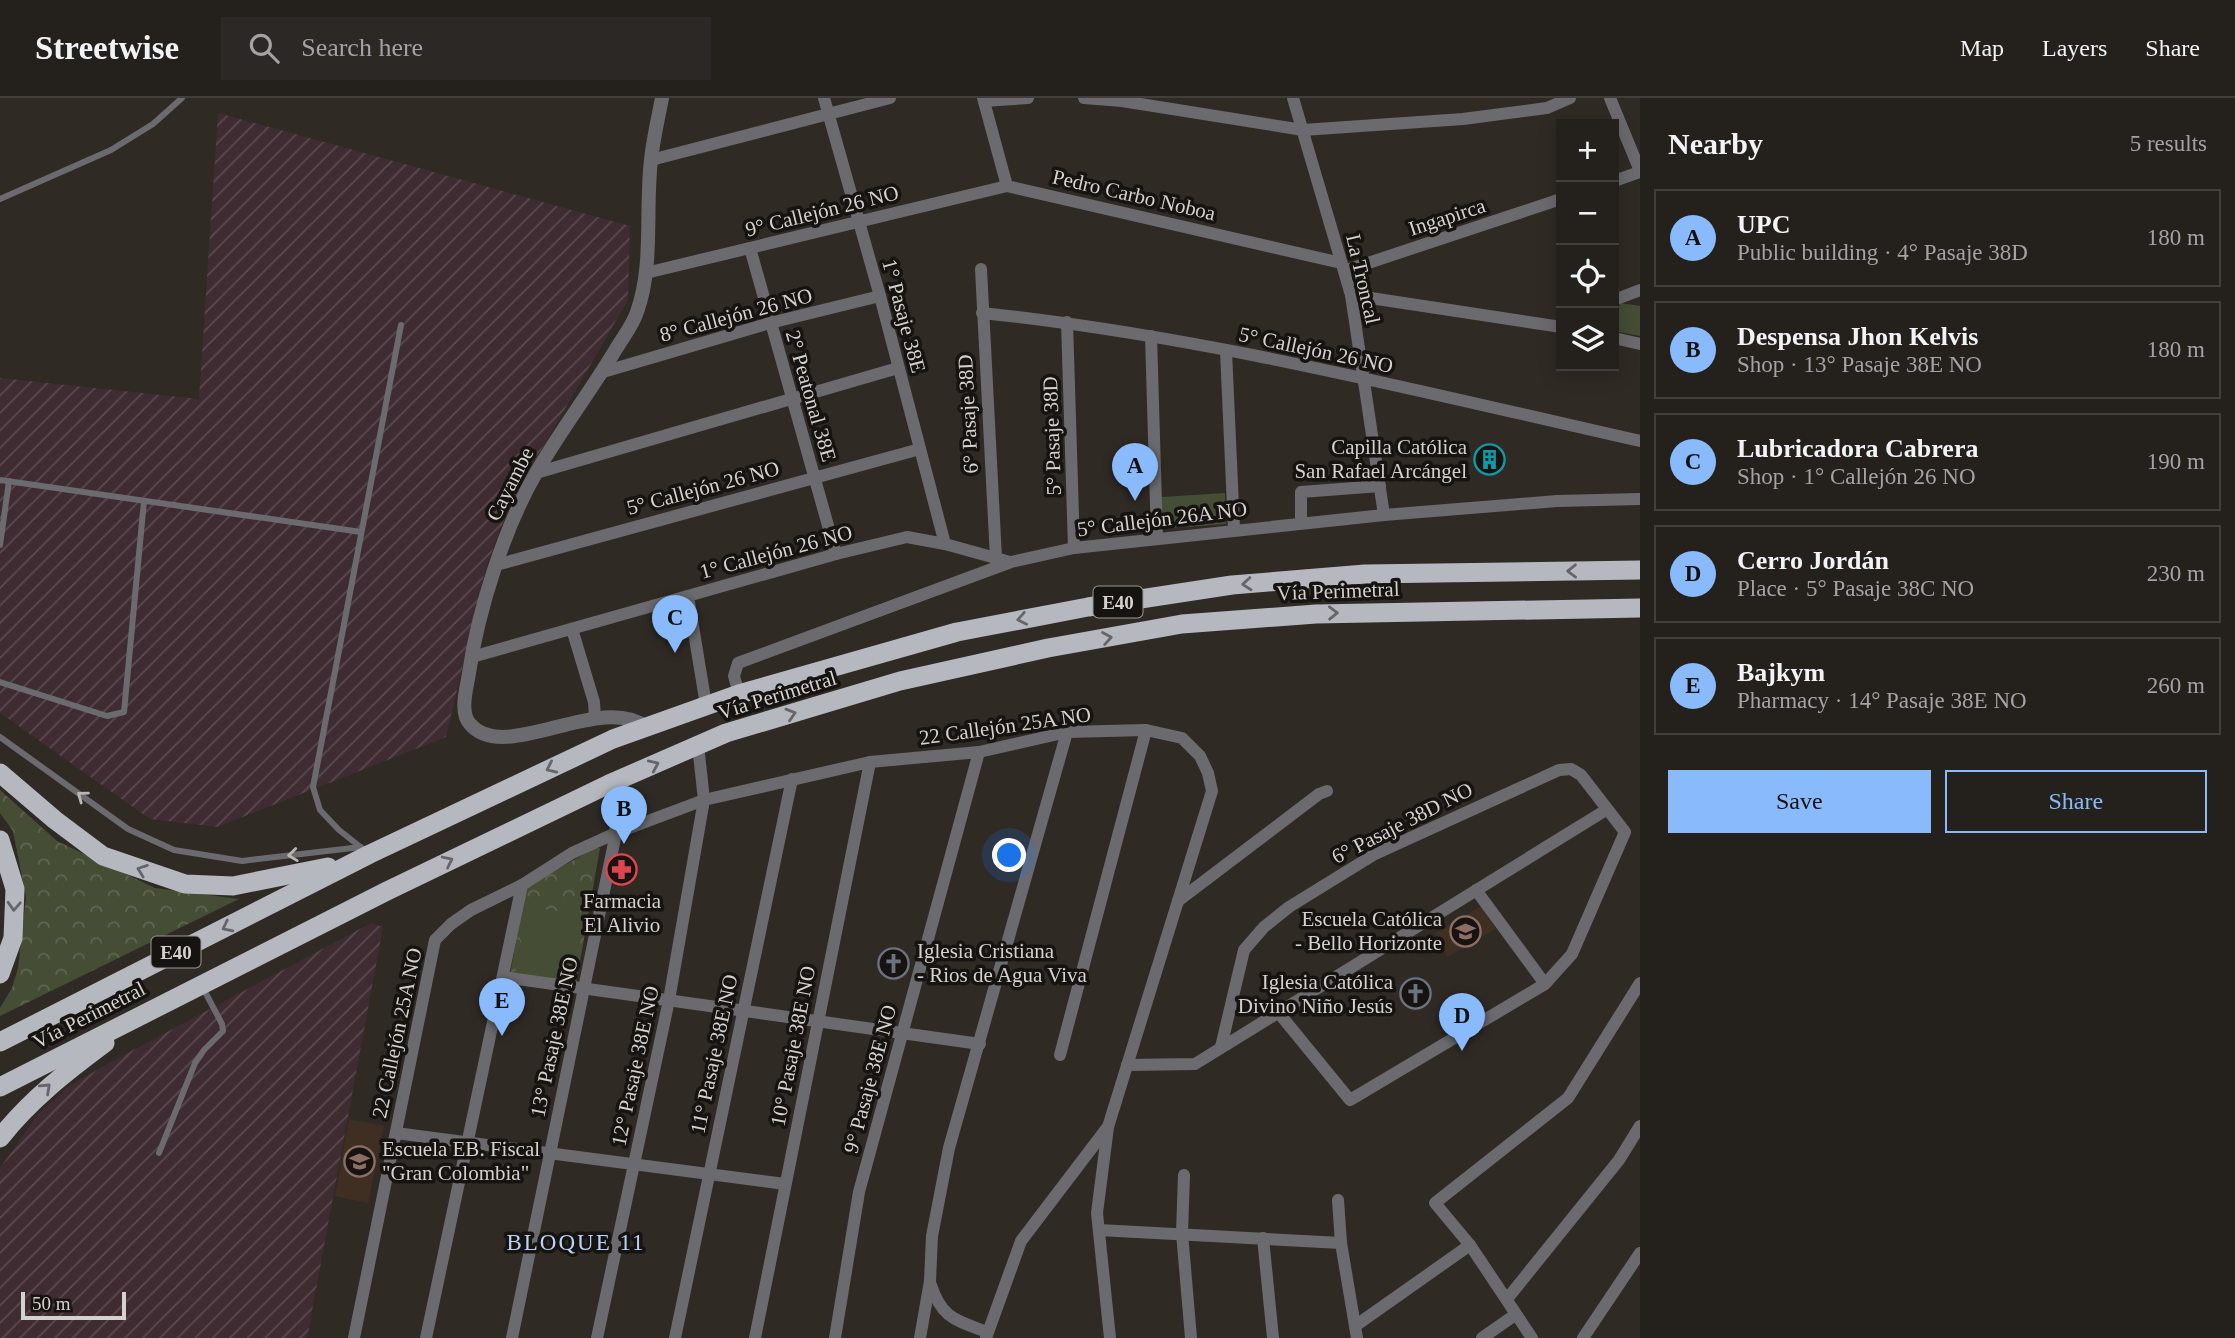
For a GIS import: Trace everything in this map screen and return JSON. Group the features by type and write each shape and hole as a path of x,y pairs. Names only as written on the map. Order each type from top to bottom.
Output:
{"highway":[{"name":"Vía Perimetral","path":"0,1042 361,854 613,739 739,694 957,632 1088,607 1232,585 1365,573 1640,570"},
{"name":"Vía Perimetral","path":"0,1087 151,1008 609,784 726,733 900,681 1048,648 1182,624 1316,614 1640,608"},
{"path":"0,772 55,820 103,856 185,884 233,886 361,854"},
{"path":"0,840 15,889 13,938 0,974"},
{"path":"0,1138 17,1116 52,1082 151,1008"}],"street":[{"name":"Cayambe","path":"646,727 627,717 595,718 504,738 479,732 468,723 464,707 472,657 496,565 515,514 536,473 603,372 637,314 646,273 651,160 662,98"},
{"name":"1° Pasaje 38E","path":"824,98 880,296 945,544"},
{"path":"651,160 890,98"},
{"path":"1007,186 983,99 1028,98"},
{"path":"1088,98 1303,130 1463,119 1547,108 1570,98"},
{"name":"La Troncal","path":"1293,98 1351,295 1384,514"},
{"path":"1610,98 1640,172 1619,179"},
{"name":"9° Callejón 26 NO","path":"646,273 1007,186"},
{"name":"Pedro Carbo Noboa","path":"1007,186 1343,267"},
{"name":"Ingapirca","path":"1343,267 1556,200"},
{"name":"2° Peatonal 38E","path":"750,248 836,554"},
{"name":"6° Pasaje 38D","path":"981,269 996,558"},
{"path":"1619,298 1640,290"},
{"path":"1351,295 1556,324"},
{"name":"8° Callejón 26 NO","path":"603,372 880,296"},
{"name":"5° Callejón 26 NO","path":"982,313 1068,322 1151,336 1364,379 1640,441"},
{"name":"5° Pasaje 38D","path":"1068,322 1074,548"},
{"path":"1151,336 1157,538"},
{"path":"1619,339 1640,344"},
{"path":"1226,351 1234,529"},
{"path":"536,473 898,368"},
{"name":"5° Callejón 26 NO","path":"496,565 920,449"},
{"path":"1301,523 1301,492 1380,486"},
{"name":"5° Callejón 26A NO","path":"739,694 734,676 738,663 1011,562 1074,548 1384,514 1557,501 1640,499"},
{"name":"1° Callejón 26 NO","path":"472,657 836,554 907,537 1011,562"},
{"path":"688,596 706,705"},
{"path":"572,629 594,702 595,718"},
{"path":"1060,1055 1146,730"},
{"name":"22 Callejón 25A NO","path":"354,1338 435,940 451,924 471,910 522,885 572,853 616,833 704,800 870,762 979,752 1067,732 1146,730 1182,738 1200,755 1208,772 1212,791 1108,1127 1097,1213 1110,1338"},
{"path":"920,1338 930,1281 932,1236 949,1148 1067,732"},
{"name":"12° Pasaje 38E NO","path":"597,1338 669,1000 704,800 698,745"},
{"name":"9° Pasaje 38E NO","path":"835,1338 859,1192 979,752"},
{"name":"10° Pasaje 38E NO","path":"755,1338 870,762"},
{"name":"6° Pasaje 38D NO","path":"1221,1048 1244,950 1264,927 1300,900 1375,854 1559,770 1571,769 1581,775 1625,832 1572,954 1545,984"},
{"name":"11° Pasaje 38E NO","path":"675,1338 792,779"},
{"name":"13° Pasaje 38E NO","path":"512,1338 616,833 609,784"},
{"path":"1178,901 1326,791"},
{"path":"1127,1065 1195,1064 1606,810"},
{"path":"426,1338 522,885"},
{"path":"1278,1012 1350,1100 1545,984 1476,890"},
{"path":"503,977 980,1044"},
{"path":"1532,1338 1469,1245 1435,1203 1569,1098 1640,983"},
{"path":"1507,1299 1619,1160 1640,1126"},
{"path":"930,1281 937,1304 953,1318 986,1335 1021,1241 1108,1127"},
{"path":"396,1133 785,1184"},
{"path":"1184,1175 1182,1233 1191,1338"},
{"path":"1338,1200 1341,1243 1356,1332 1469,1245"},
{"path":"1099,1230 1341,1243"},
{"path":"1263,1238 1273,1338"},
{"path":"1583,1338 1640,1253"},
{"path":"1482,1338 1515,1314"}],"lane":[{"path":"0,198 111,150 153,124 182,98"},
{"path":"361,854 320,810 313,787 401,325"},
{"path":"0,480 361,532"},
{"path":"0,545 9,481"},
{"path":"0,682 107,716 124,712 144,501"},
{"path":"0,737 128,829 174,850 242,861 361,854"},
{"path":"159,1153 195,1063 223,1031 201,984"}],"shaded area":[{"path":"218,113 630,226 628,300 526,476 504,520 486,567 446,737 217,827 150,819 0,713 0,378 199,399"},
{"name":"Escuela Católica - Bello Horizonte","path":"1483,905 1496,929 1447,957 1435,933"},
{"path":"371,923 383,927 307,1338 0,1338 0,1168 39,1113 69,1086"},
{"name":"Escuela EB. Fiscal \"Gran Colombia\"","path":"349,1119 384,1126 368,1203 335,1196"}],"green space":[{"path":"1620,303 1640,306 1640,336 1619,332"},
{"path":"1225,493 1226,524 1160,529 1161,497"},
{"path":"0,790 57,841 155,888 239,899 0,1016 0,1008 12,988 18,968 26,897 13,831 0,813"},
{"path":"595,848 600,848 576,984 510,975 526,887"},
{"path":"526,906 581,915 571,983 515,975 521,941 526,941 520,940"}],"place":[{"name":"Capilla Católica San Rafael Arcángel","path":"1490,459"},
{"name":"UPC","path":"1135,501"},
{"name":"Lubricadora Cabrera","path":"675,653"},
{"name":"Despensa Jhon Kelvis","path":"624,844"},
{"name":"Farmacia El Alivio","path":"622,869"},
{"name":"Escuela Católica - Bello Horizonte","path":"1465,931"},
{"name":"Iglesia Cristiana - Rios de Agua Viva","path":"894,963"},
{"name":"Iglesia Católica Divino Niño Jesús","path":"1416,994"},
{"name":"Bajkym","path":"502,1036"},
{"name":"Cerro Jordán","path":"1462,1051"},
{"name":"Escuela EB. Fiscal \"Gran Colombia\"","path":"359,1161"}],"district":[{"name":"BLOQUE 11","path":"576,1242"}]}
